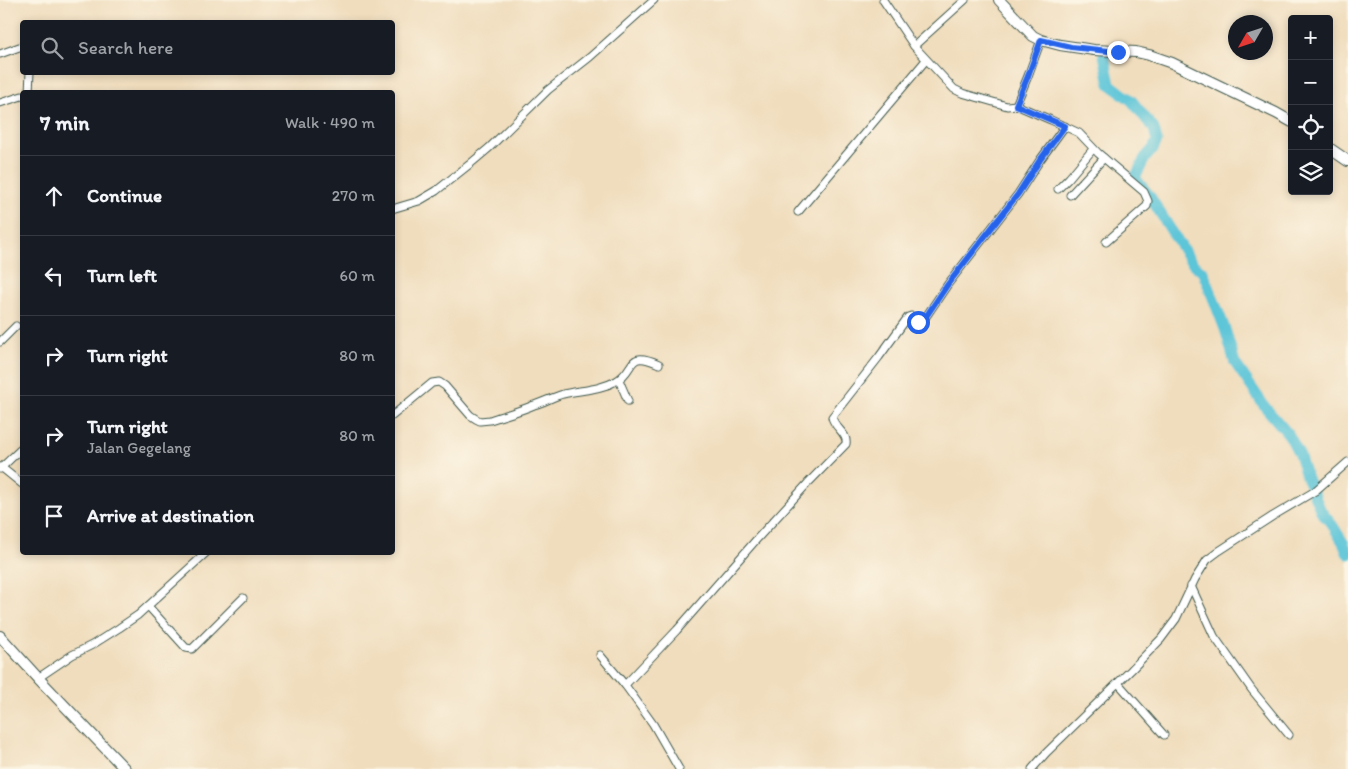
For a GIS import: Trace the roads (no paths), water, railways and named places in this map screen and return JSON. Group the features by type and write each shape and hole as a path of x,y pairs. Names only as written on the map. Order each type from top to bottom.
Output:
{"street":[{"path":"395,208 419,201 436,191 488,148 548,90 654,0"},
{"path":"883,0 914,46 950,86 958,92 1010,107 1016,105 1079,133 1104,158 1144,192 1148,201 1147,206 1106,242"},
{"path":"914,46 965,0"},
{"path":"999,0 1033,36 1041,40 1071,47 1143,53 1288,120"},
{"path":"1016,105 1041,40"},
{"path":"0,54 20,47"},
{"path":"798,212 926,60"},
{"path":"29,90 30,75"},
{"path":"0,103 20,96"},
{"path":"625,686 683,624 808,483 846,444 844,435 834,423 832,417 879,358 909,316 919,323 923,321 948,284 1018,194 1065,126"},
{"path":"1058,190 1093,148"},
{"path":"1332,150 1348,161"},
{"path":"1070,194 1104,158"},
{"path":"0,342 16,326"},
{"path":"395,414 432,383 439,382 445,386 470,415 480,422 563,394 603,386 619,380 632,364 640,358 659,364"},
{"path":"619,380 628,401"},
{"path":"20,450 1,468 20,482"},
{"path":"1032,769 1142,659 1171,626 1203,566 1219,551 1313,492 1348,462"},
{"path":"38,678 72,655 119,628 148,606 204,555"},
{"path":"1192,586 1214,636 1252,690 1289,735"},
{"path":"148,606 189,650 243,598"},
{"path":"0,636 125,769"},
{"path":"600,655 653,724 679,769"},
{"path":"1118,683 1164,735"}],"waterway":[{"path":"1104,55 1110,84 1132,101 1154,129 1157,141 1145,158 1135,178 1149,195 1189,259 1203,272 1225,329 1235,363 1265,407 1289,435 1299,454 1321,511 1333,526 1348,554"}]}
